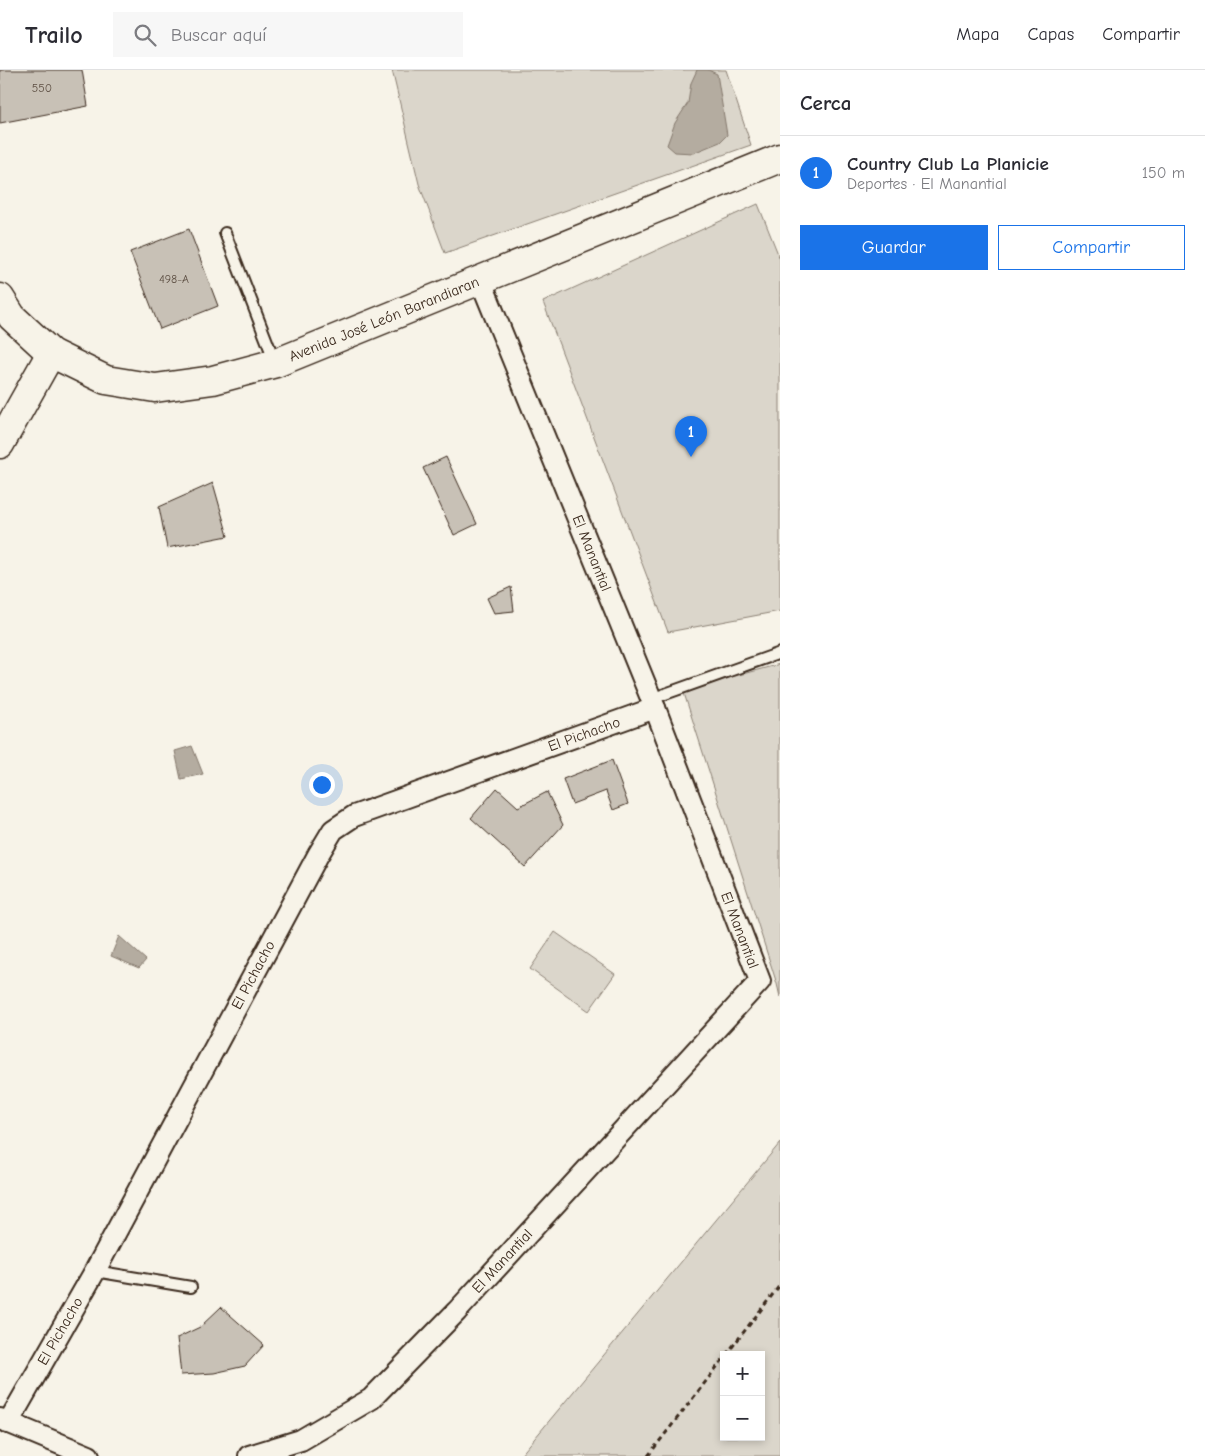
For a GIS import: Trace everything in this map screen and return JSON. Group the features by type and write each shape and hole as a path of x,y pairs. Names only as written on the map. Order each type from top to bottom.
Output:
{"street":[{"name":"Avenida José León Barandiaran","path":"0,298 12,317 51,353 106,380 155,388 212,380 276,363 780,158"},
{"name":"El Manantial","path":"249,1456 301,1440 371,1399 457,1311 760,981 653,704 480,279"},
{"path":"0,444 51,353"},
{"name":"El Pichacho","path":"4,1421 95,1271 333,830 354,816 653,704"},
{"path":"4,1421 89,1456"}],"lane":[{"path":"224,233 276,363"},
{"path":"653,704 780,653"},
{"path":"95,1271 191,1287"}],"path":[{"path":"729,1351 780,1285"},
{"path":"648,1456 720,1363"}],"shaded area":[{"path":"392,70 726,70 751,145 445,253 419,184"},
{"path":"697,70 708,70 717,74 727,135 720,142 693,153 675,152 667,145 675,123 688,103 691,83"},
{"path":"758,204 780,259 780,611 668,632 543,302"},
{"path":"780,664 780,997 683,690"},
{"path":"192,746 203,774 181,779 175,751"},
{"path":"555,932 615,974 589,1011 530,969"},
{"path":"119,936 146,960 139,968 111,956"},
{"path":"780,1143 780,1456 520,1456"}],"building":[{"path":"0,70 82,70 88,106 0,123"},
{"path":"189,229 218,306 160,329 130,252"},
{"path":"446,457 477,524 454,535 423,468"},
{"path":"213,483 228,536 167,548 159,507"},
{"path":"511,587 514,611 494,613 487,598"},
{"path":"612,760 628,804 613,810 606,791 572,804 563,779"},
{"path":"497,788 518,807 547,792 563,825 525,867 471,818"},
{"path":"221,1307 264,1345 245,1366 214,1373 181,1375 177,1338 200,1327"}],"place":[{"name":"Country Club La Planicie","path":"691,457"}]}
